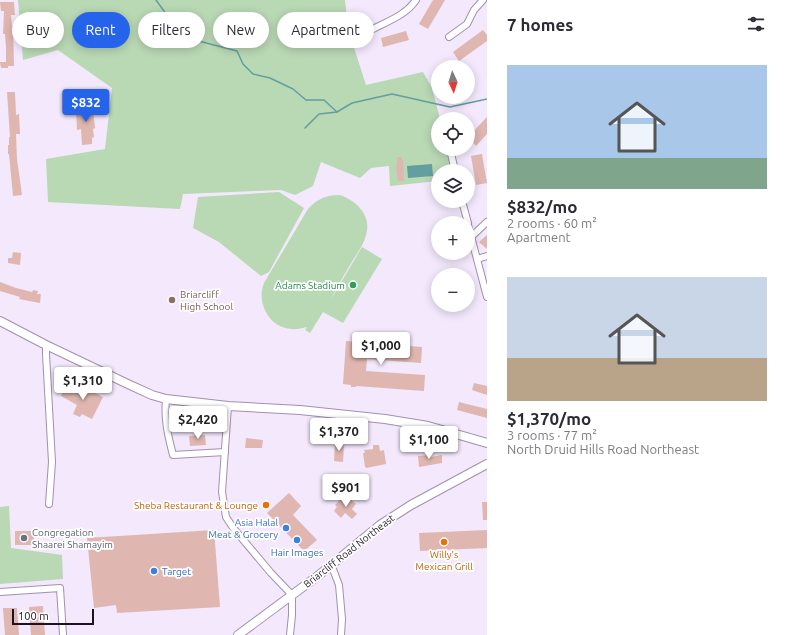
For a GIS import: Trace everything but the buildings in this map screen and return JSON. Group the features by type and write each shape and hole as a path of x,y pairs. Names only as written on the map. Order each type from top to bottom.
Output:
{"main road":[{"path":"0,321 46,345 152,395 166,399 228,406 296,410 385,419 428,426 487,443"},
{"name":"Briarcliff Road Northeast","path":"238,635 292,595 384,522 411,505 487,464"}],"street":[{"path":"374,28 403,14 416,0"},
{"path":"449,37 467,24 474,10 483,0"},
{"path":"475,233 487,222"},
{"path":"475,252 487,295"},
{"path":"477,259 487,256"},
{"path":"46,345 52,462 49,504"},
{"path":"166,399 166,425 173,455 225,452"},
{"path":"228,406 222,492 223,506 226,517 234,529 271,573 292,595 290,635"},
{"path":"331,564 340,585 342,619 341,635"},
{"path":"0,592 60,588 63,635"}],"shaded area":[{"path":"18,0 345,0 346,12 277,12 277,48 354,48 366,85 423,72 431,86 431,104 436,104 438,112 431,112 431,156 450,156 452,164 431,164 431,182 390,186 389,166 371,168 360,178 321,162 313,186 295,195 281,190 183,194 180,209 48,202 46,159 105,149 112,88 58,50 23,60 22,48 64,48 64,12 19,12"},
{"path":"431,164 431,176 408,178 407,166"},
{"path":"279,192 304,208 269,272 261,276 219,242 193,228 198,197"},
{"path":"340,195 352,201 362,210 367,222 367,228 362,245 330,301 362,247 382,259 343,323 323,312 310,333 305,330 307,327 295,329 283,328 271,319 263,306 262,290 264,283 308,209 322,198"},
{"path":"9,506 11,548 62,555 63,579 0,584 0,507"}],"waterway":[{"path":"156,0 164,11 171,31 179,38 187,38 237,51 243,64 253,74 270,78 293,89 306,100 324,100 337,112 352,103 392,94 450,107 487,99"},
{"path":"305,128 319,114 337,112"}],"place":[{"name":"Adams Stadium","path":"353,285"},
{"name":"Briarcliff High School","path":"172,300"},
{"name":"Sheba Restaurant & Lounge","path":"266,505"},
{"name":"Asia Halal Meat & Grocery","path":"286,528"},
{"name":"Congregation Shaarei Shamayim","path":"24,538"},
{"name":"Hair Images","path":"297,540"},
{"name":"Willy's Mexican Grill","path":"444,542"},
{"name":"Target","path":"154,571"}]}
